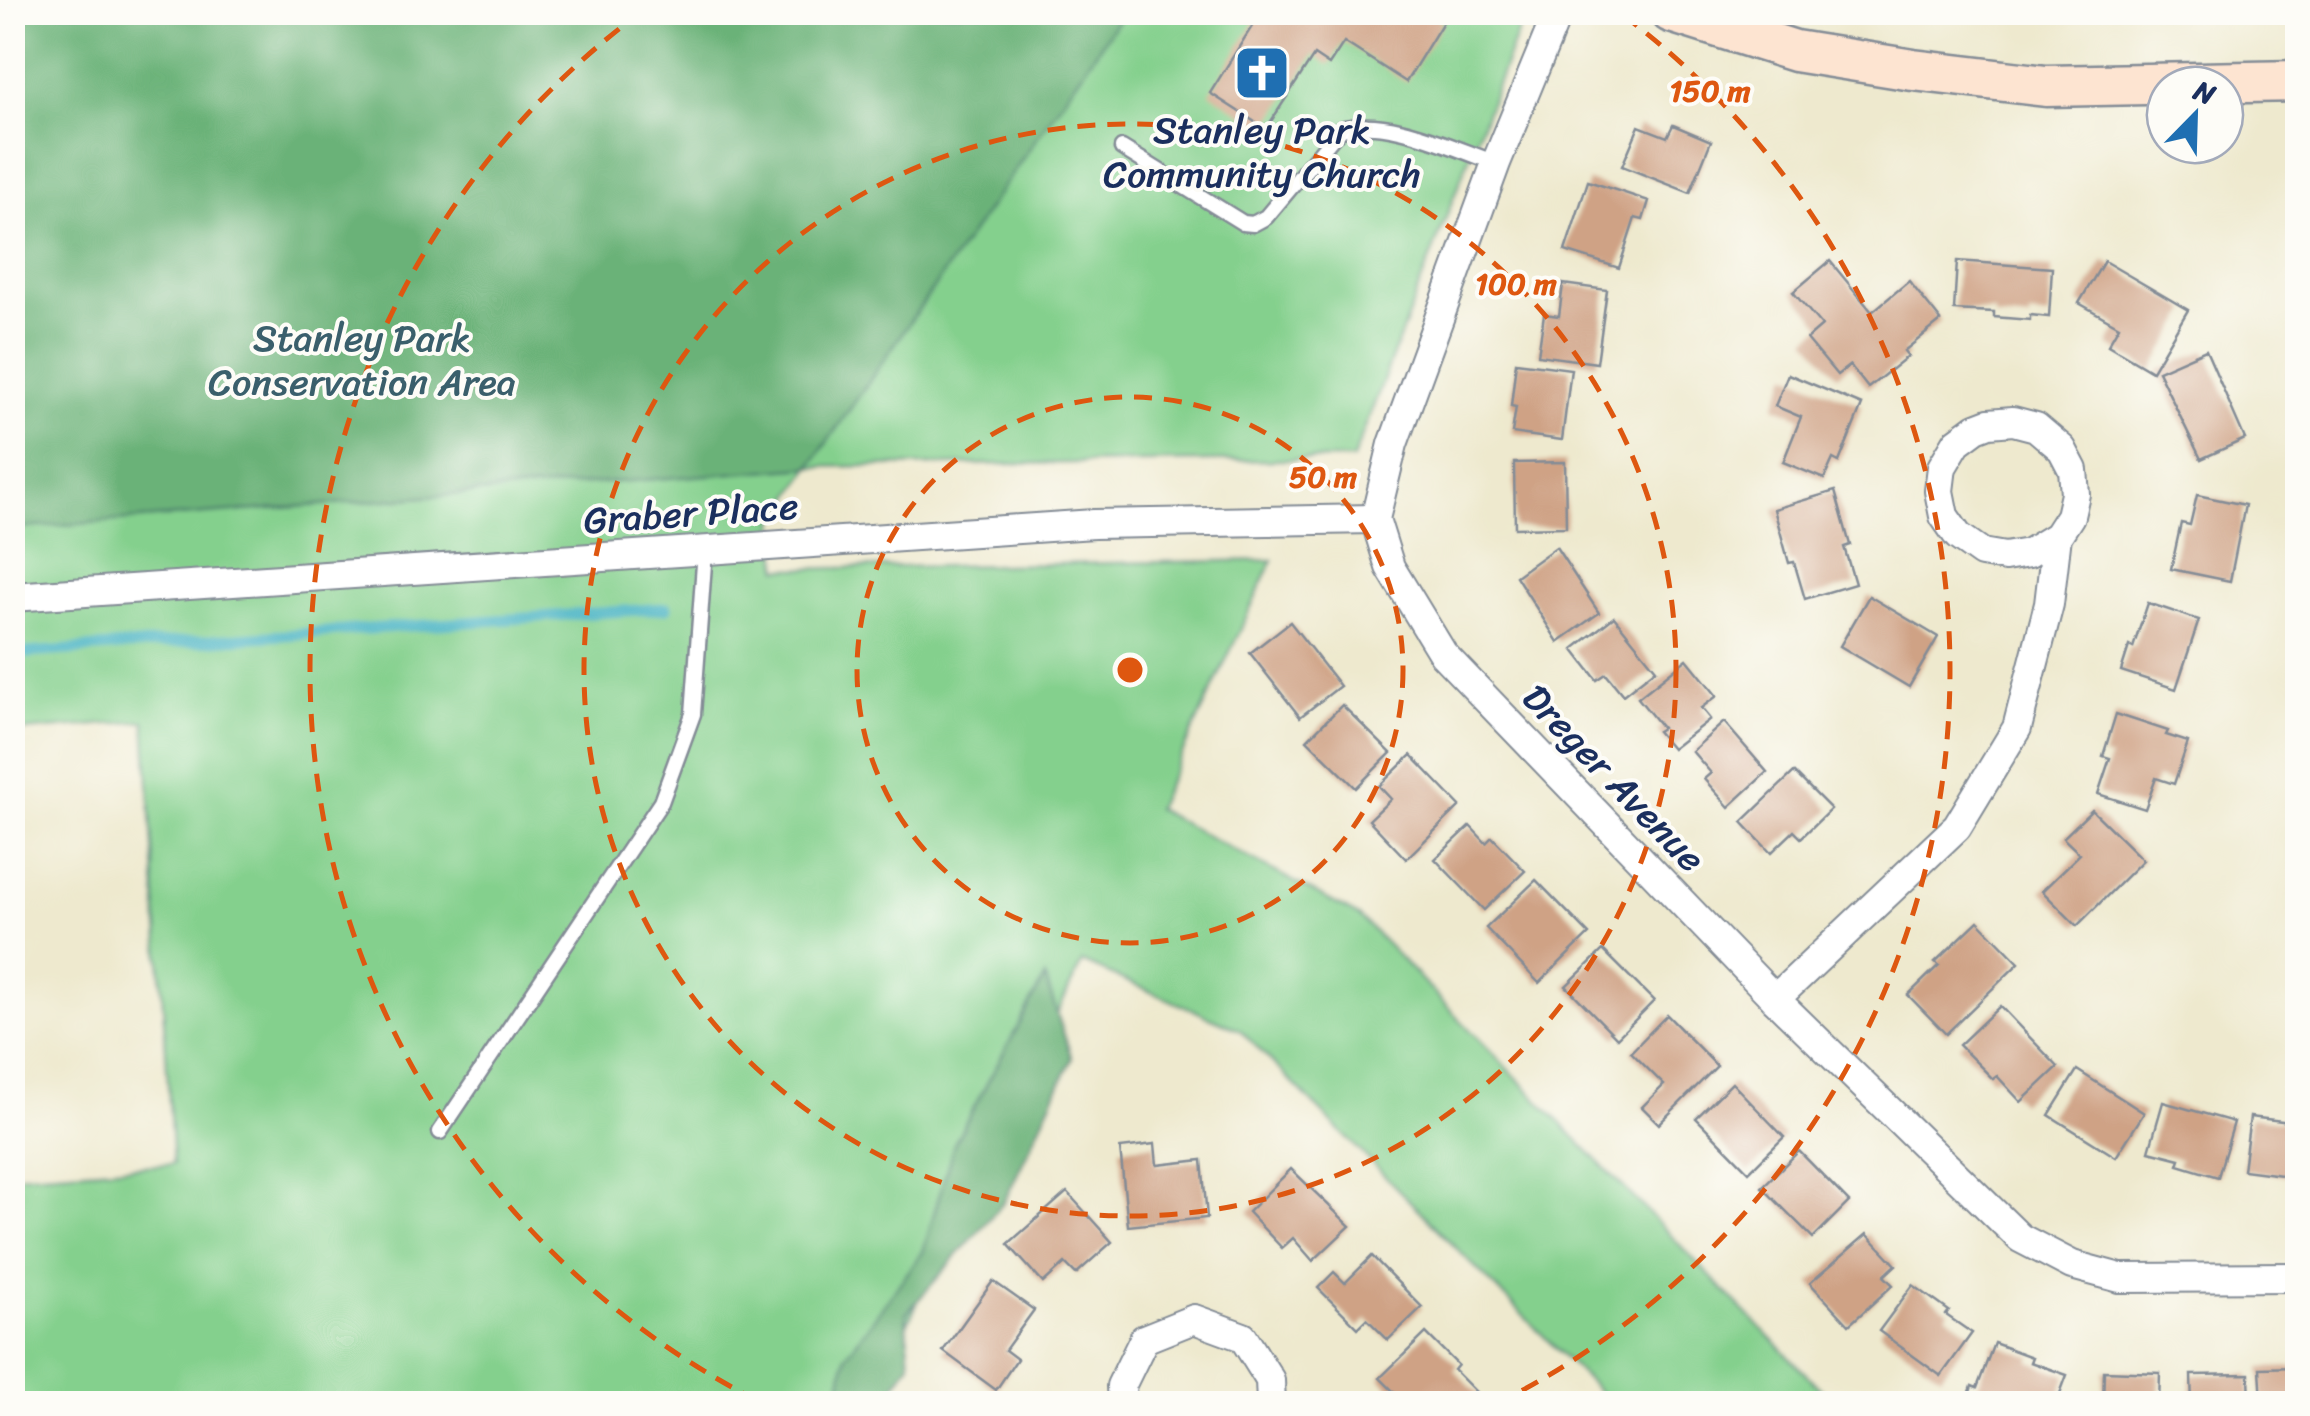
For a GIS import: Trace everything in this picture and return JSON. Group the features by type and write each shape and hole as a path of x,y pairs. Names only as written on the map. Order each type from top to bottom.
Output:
{"main road":[{"path":"1671,12 1795,51 2046,86 2298,82"}],"street":[{"path":"1375,519 1392,444 1496,163 1558,12"},
{"path":"1775,999 1956,827 2017,728 2049,604 2056,536 2070,516 2075,494 2073,470 2062,448 2036,427 2013,421 1989,423 1957,442 1942,468 1939,491 1944,516 1958,536 1982,552 2005,557 2029,553 2056,536"},
{"name":"Graber Place","path":"12,597 1094,524 1375,519"},
{"name":"Dreger Avenue","path":"1375,519 1390,567 1443,654 1775,999 2020,1238 2072,1265 2120,1278 2298,1277"},
{"path":"1122,1404 1121,1386 1144,1339 1194,1319 1243,1337 1270,1380 1271,1404"}],"lane":[{"path":"1122,148 1243,223 1253,224 1266,217 1339,130 1353,125 1372,124 1407,133 1496,163"},
{"path":"440,1132 661,802 692,714 706,550"}],"green space":[{"name":"Stanley Park Conservation Area","path":"13,12 1123,13 810,467 13,529"},
{"path":"13,13 1524,15 1353,459 810,467 775,521 779,569 1273,560 1156,809 1359,916 1834,1403 1610,1403 1240,1030 1082,962 869,1403 13,1403 13,1175 173,1164 145,721 13,732"},
{"path":"1045,977 1072,1059 1004,1202 906,1314 910,1363 884,1403 837,1403 846,1356 923,1252 954,1144"}],"building":[{"name":"Stanley Park Community Church","path":"1261,12 1429,12 1443,22 1406,82 1344,42 1329,65 1314,55 1266,129 1210,93"},
{"path":"1673,125 1711,141 1690,193 1622,166 1639,126 1667,137"},
{"path":"1588,181 1649,201 1643,220 1635,218 1619,268 1565,251"},
{"path":"1830,261 1872,312 1909,281 1941,321 1904,351 1908,356 1868,388 1850,365 1837,375 1807,339 1822,326 1793,292"},
{"path":"1957,261 2052,268 2049,317 2030,315 2030,320 1994,317 1994,312 1954,310"},
{"path":"2104,261 2188,310 2152,371 2108,345 2119,326 2079,303"},
{"path":"1563,284 1607,290 1597,363 1538,355 1544,314 1559,316"},
{"path":"2206,350 2245,439 2201,459 2158,371"},
{"path":"1516,362 1571,369 1562,440 1512,433"},
{"path":"1788,374 1862,405 1839,462 1833,459 1824,479 1783,462 1801,417 1775,406"},
{"path":"1565,462 1566,527 1515,528 1514,463"},
{"path":"1835,491 1850,545 1844,547 1855,584 1805,599 1794,562 1789,563 1774,509"},
{"path":"2197,495 2245,505 2230,581 2171,569 2181,523 2190,525"},
{"path":"1556,547 1599,613 1558,642 1516,576"},
{"path":"1869,596 1938,637 1909,687 1840,646"},
{"path":"2148,603 2199,620 2176,689 2121,671"},
{"path":"1614,617 1656,669 1623,695 1606,674 1597,680 1573,649"},
{"path":"1290,622 1340,686 1300,717 1250,653"},
{"path":"1687,659 1717,696 1701,708 1710,719 1672,749 1657,731 1662,728 1638,698"},
{"path":"1342,705 1391,753 1356,788 1307,740"},
{"path":"2116,714 2168,731 2166,735 2188,742 2174,784 2156,778 2145,809 2098,794 2110,758 2103,756"},
{"path":"1724,722 1767,772 1729,807 1704,779 1711,773 1692,751"},
{"path":"1411,755 1460,806 1406,859 1369,820 1391,799 1379,786"},
{"path":"1794,772 1831,809 1801,838 1794,831 1771,853 1742,822"},
{"path":"2092,810 2143,860 2077,926 2042,891 2080,854 2063,838"},
{"path":"1470,826 1486,843 1492,837 1525,871 1484,910 1435,859"},
{"path":"1536,880 1589,934 1539,983 1486,928"},
{"path":"1978,921 2019,963 1946,1034 1908,995 1939,965 1935,962"},
{"path":"1603,950 1654,1001 1617,1038 1566,986"},
{"path":"2000,1006 2058,1067 2021,1102 1959,1045"},
{"path":"1667,1015 1717,1066 1659,1124 1642,1107 1664,1085 1631,1052"},
{"path":"2077,1070 2144,1113 2116,1157 2049,1115"},
{"path":"1732,1083 1784,1137 1749,1172 1696,1118"},
{"path":"2163,1102 2234,1122 2218,1177 2178,1165 2180,1159 2149,1151"},
{"path":"2250,1117 2298,1123 2298,1177 2243,1170"},
{"path":"1155,1144 1157,1165 1202,1160 1207,1218 1128,1226 1120,1148"},
{"path":"1799,1151 1849,1202 1813,1238 1762,1187"},
{"path":"1291,1169 1350,1226 1313,1261 1293,1238 1282,1248 1248,1212"},
{"path":"1067,1192 1112,1242 1076,1274 1065,1263 1043,1283 1008,1244"},
{"path":"1867,1234 1896,1265 1884,1276 1893,1285 1849,1325 1810,1283"},
{"path":"1372,1256 1422,1307 1388,1340 1367,1319 1358,1328 1318,1288 1334,1272 1345,1283"},
{"path":"993,1281 1034,1310 1005,1350 1017,1359 996,1390 943,1351"},
{"path":"1913,1285 1972,1333 1941,1376 1879,1331"},
{"path":"1426,1333 1458,1365 1454,1370 1480,1396 1473,1404 1406,1404 1380,1378"},
{"path":"1994,1343 2067,1375 2056,1404 1966,1404 1972,1386 1977,1388"},
{"path":"2298,1367 2298,1404 2262,1404 2260,1368"},
{"path":"2104,1371 2160,1373 2159,1404 2103,1404"},
{"path":"2249,1374 2250,1404 2192,1404 2191,1375"}],"waterway":[{"path":"12,654 667,608"}],"place":[{"name":"Stanley Park Community Church","path":"1262,73"}]}
